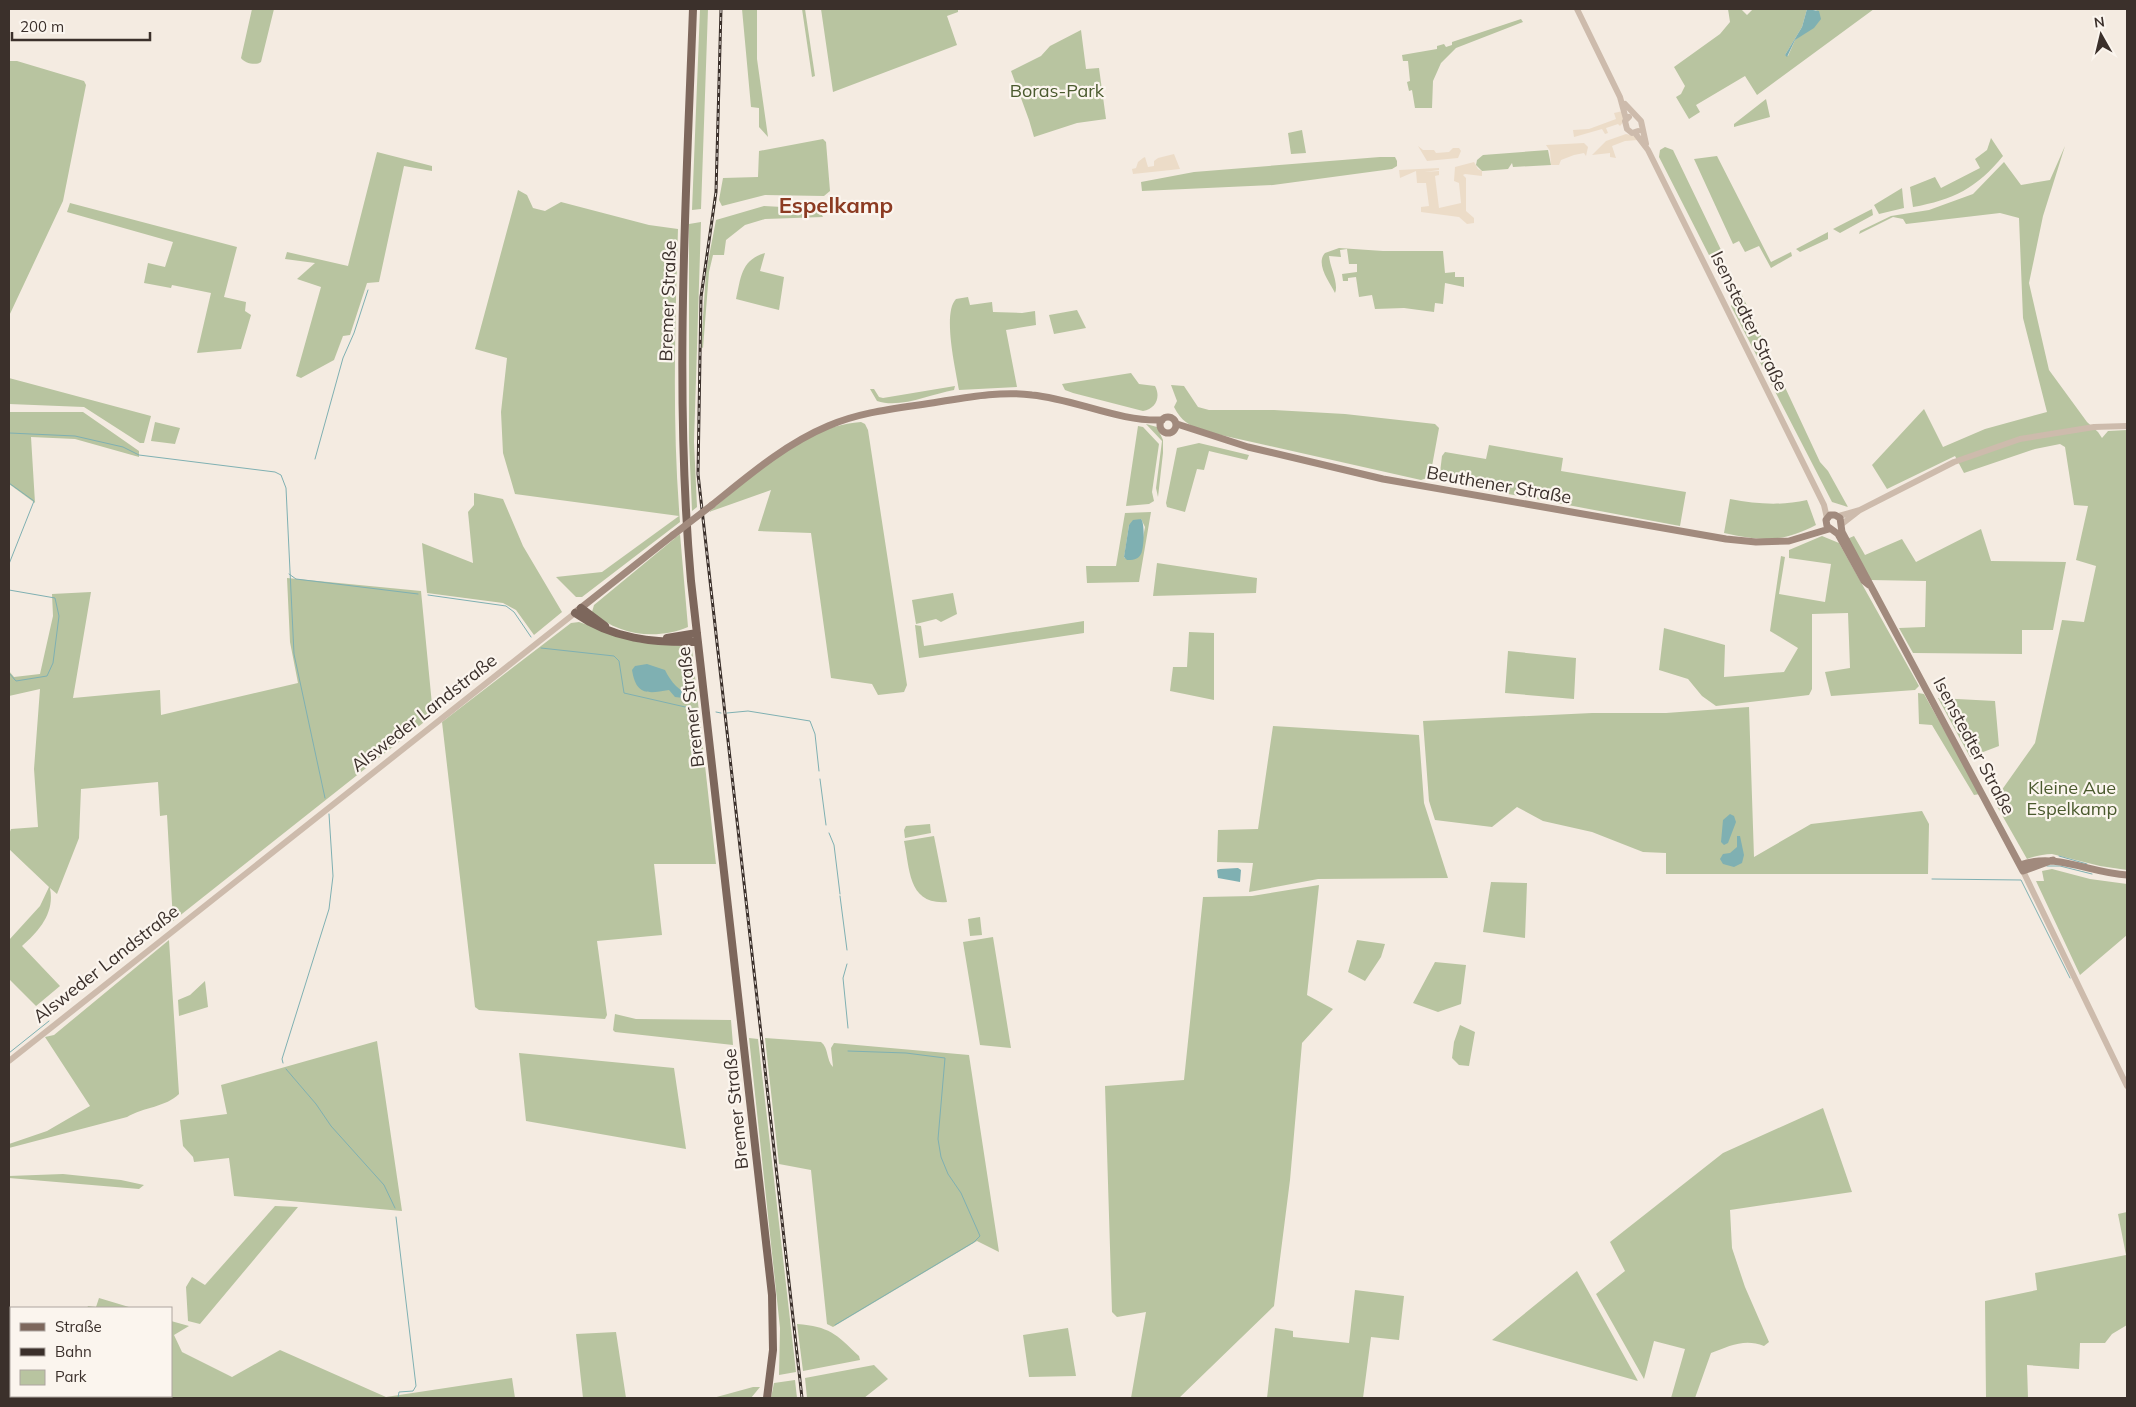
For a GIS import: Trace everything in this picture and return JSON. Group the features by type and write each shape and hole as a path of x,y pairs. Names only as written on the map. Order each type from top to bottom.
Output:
{"main road":[{"name":"Bremer Straße","path":"693,9 681,383 687,535 772,1295 773,1350 767,1398"},
{"name":"Alsweder Landstraße","path":"578,610 712,505 802,439 829,426 871,413 959,398 1001,394 1030,394 1053,397 1161,423"},
{"path":"1170,417 1176,427 1168,433 1163,431 1161,423 1170,417"},
{"name":"Beuthener Straße","path":"1176,427 1248,447 1443,491 1726,539 1770,542 1799,539 1834,523"},
{"name":"Isenstedter Straße","path":"1834,523 2021,868"},
{"path":"578,610 607,627 638,637 658,639 697,633"},
{"path":"578,610 597,626 638,639 698,642"},
{"path":"2021,868 2038,860 2053,860 2100,872 2127,875"}],"street":[{"path":"1578,9 1620,97 1626,119 1626,129 1635,133 1641,128 1641,120 1635,116 1620,97"},
{"path":"1626,119 1635,116"},
{"name":"Isenstedter Straße","path":"1641,128 1648,150 1834,523"},
{"name":"Isenstedter Straße","path":"1635,133 1648,150"},
{"name":"Beuthener Straße","path":"1834,523 1954,462 2020,439 2094,427 2127,426"},
{"name":"Alsweder Landstraße","path":"9,1061 578,610"},
{"name":"Isenstedter Straße","path":"2021,868 2127,1086"}],"green space":[{"path":"252,9 274,9 261,62 256,64 247,63 241,58"},
{"path":"700,9 708,9 701,209 692,210"},
{"path":"742,9 757,9 757,59 768,137 759,127 759,108 751,107"},
{"path":"802,9 805,9 815,76 812,77"},
{"path":"821,9 958,9 958,12 947,16 957,45 833,92"},
{"path":"1728,9 1741,9 1747,15 1753,9 1807,9 1802,27 1785,55 1788,56 1795,40 1818,12 1815,9 1874,9 1757,95 1745,76 1696,105 1700,112 1689,119 1676,97 1681,94 1685,86 1674,67 1720,34 1730,22"},
{"path":"1521,19 1523,22 1456,48 1441,63 1433,81 1432,108 1415,108 1412,90 1409,91 1407,82 1410,81 1408,61 1403,61 1402,55 1437,49 1437,46 1444,44 1446,47 1452,45 1452,42"},
{"name":"Boras-Park","path":"1081,30 1086,69 1099,68 1106,119 1077,123 1034,137 1011,71 1041,56 1050,46"},
{"path":"9,61 17,61 84,81 86,85 63,201 9,316"},
{"path":"1766,99 1770,117 1734,127 1734,124"},
{"path":"1302,130 1306,153 1291,154 1288,133"},
{"path":"1991,138 2003,156 1984,176 1963,191 1952,196 1940,201 1913,207 1910,187 1935,177 1941,188 1980,168 1975,159 1987,150"},
{"path":"823,139 826,142 830,191 824,196 765,195 722,206 719,200 723,178 758,177 759,151"},
{"name":"Kleine Aue Espelkamp","path":"2065,146 2043,216 2029,283 2049,370 2087,422 2102,438 2108,431 2127,430 2127,870 2100,866 2052,854 2027,859 1994,801 2035,743 2062,620 2084,622 2096,566 2076,560 2088,506 2074,505 2065,447 2060,444 2035,449 1964,473 1955,456 1887,489 1872,465 1924,409 1943,447 1985,429 2047,412 2023,318 2019,218 2000,213 1906,224 1903,219 1893,217 1859,234 1860,231 1891,216 1929,210 1973,194 2004,162 2021,185 2050,180"},
{"path":"1665,147 1673,150 1723,254 1711,259 1659,157 1660,150"},
{"path":"1548,150 1551,165 1513,167 1512,163 1508,169 1482,171 1476,165 1477,160 1483,155"},
{"path":"377,152 432,166 432,171 404,166 379,282 367,283 350,335 343,336 334,360 301,378 296,376 321,287 297,279 315,263 285,259 287,252 348,266"},
{"path":"1717,156 1771,262 1791,252 1792,256 1771,268 1759,246 1745,252 1739,241 1733,244 1694,159"},
{"path":"1395,157 1397,166 1392,169 1273,185 1142,191 1141,182 1194,172"},
{"path":"1902,188 1904,208 1879,214 1874,205"},
{"path":"518,190 527,195 533,208 545,211 561,202 649,225 678,229 675,412 680,522 582,597 576,597 556,577 602,572 679,516 515,494 503,453 501,412 507,358 475,349"},
{"path":"70,203 237,247 224,297 246,302 245,311 251,315 241,349 197,353 211,293 172,285 171,288 144,283 148,263 165,267 173,242 67,212"},
{"path":"764,206 819,209 823,217 765,219 745,225 726,240 724,255 713,255 709,272 703,348 701,347 706,272 716,220"},
{"path":"1872,209 1873,215 1840,233 1833,229"},
{"path":"701,222 694,442 697,507 692,511 689,441 689,224"},
{"path":"1828,232 1828,239 1800,252 1796,249"},
{"path":"1339,248 1383,251 1443,251 1445,273 1455,272 1455,277 1464,277 1464,287 1445,283 1443,304 1435,303 1434,312 1404,308 1375,309 1372,295 1359,297 1356,277 1343,281 1342,274 1357,272 1357,264 1349,264 1347,249 1340,250 1341,257 1329,256 1336,285 1335,293 1322,268 1322,257 1325,253"},
{"path":"765,253 760,271 784,277 779,310 736,299 743,270 751,260"},
{"path":"1741,293 1820,462 1828,471 1848,507 1832,502 1731,306"},
{"path":"968,297 970,305 992,302 993,312 1022,313 1035,311 1036,325 1006,330 1017,387 959,390 951,343 950,316 956,299"},
{"path":"1077,310 1086,328 1054,334 1049,315"},
{"path":"1131,373 1139,384 1155,386 1157,390 1156,402 1147,410 1143,411 1073,393 1065,390 1062,384"},
{"path":"9,378 151,416 144,443 140,443 84,407 9,404"},
{"path":"1171,385 1184,386 1198,407 1209,410 1274,410 1345,414 1435,424 1439,428 1430,477 1421,480 1203,431 1186,422 1177,412 1174,407 1177,401"},
{"path":"955,386 954,390 896,403 877,401 870,389 874,389 879,397 883,398"},
{"path":"9,412 83,412 139,451 139,457 75,439 31,437 35,503 9,484"},
{"path":"155,422 180,428 175,444 151,441"},
{"path":"861,422 865,424 868,430 907,685 904,692 878,695 872,684 831,678 811,533 758,531 771,490 709,512 779,455 798,443 818,433 839,426"},
{"path":"1146,424 1157,427 1163,440 1158,497 1156,488 1162,441"},
{"path":"1138,426 1143,427 1159,444 1152,492 1154,501 1149,504 1126,506"},
{"path":"1199,443 1249,455 1247,460 1209,451 1204,470 1197,469 1185,512 1167,507 1166,503 1177,448"},
{"path":"1489,445 1563,458 1561,471 1686,492 1680,526 1439,481 1442,456 1445,452 1486,459"},
{"path":"474,493 503,499 523,546 562,612 534,635 516,610 503,603 427,593 422,543 473,563 468,512 474,505"},
{"path":"1730,499 1768,504 1807,500 1816,525 1792,535 1771,539 1749,538 1724,533"},
{"path":"1151,512 1139,582 1087,583 1086,566 1116,566 1125,513","holes":["1141,519 1145,527 1141,548 1124,558 1129,525"]},
{"path":"1981,529 1991,561 2066,562 2053,630 2022,630 2022,654 1913,653 1899,628 1925,627 1926,581 1870,580 1847,539 1854,536 1865,555 1902,539 1916,562"},
{"path":"680,534 688,627 664,634 638,633 614,626 592,612 594,605"},
{"path":"1822,536 1839,543 1919,686 1915,690 1831,696 1825,672 1850,668 1848,613 1812,614 1812,689 1809,695 1716,706 1702,696 1688,679 1659,670 1664,628 1725,645 1724,677 1784,672 1798,648 1770,631 1781,556 1785,557 1779,594 1825,602 1831,564 1789,558 1789,550"},
{"path":"1157,563 1257,578 1256,593 1153,596"},
{"path":"287,578 421,591 433,715 173,921 167,815 160,816 158,782 81,789 79,838 57,894 50,888 50,906 44,921 40,928 22,946 60,986 36,1006 9,979 9,940 40,906 49,887 9,849 9,834 11,829 38,827 34,769 40,689 9,696 9,671 14,677 40,674 53,616 52,594 91,592 73,698 160,690 161,715 298,683 290,642"},
{"path":"953,593 957,614 941,622 936,619 916,624 912,600"},
{"path":"1084,621 1084,633 919,658 915,625 921,626 924,646"},
{"path":"579,622 637,642 686,646 692,649 716,864 654,864 662,935 597,941 607,1015 605,1019 479,1010 475,1007 442,722 571,623"},
{"path":"1189,632 1214,633 1214,700 1170,691 1173,667 1187,667"},
{"path":"1508,651 1576,658 1574,699 1505,693"},
{"path":"1918,693 1924,694 1980,794 1974,795 1932,725 1919,724"},
{"path":"1938,698 1995,701 1999,746 1970,757"},
{"path":"1749,707 1754,857 1811,824 1922,811 1929,824 1928,874 1666,874 1666,853 1643,852 1592,832 1543,821 1517,807 1492,827 1435,820 1429,801 1423,721 1592,713 1666,713"},
{"path":"1273,726 1419,735 1424,803 1448,878 1318,879 1249,892 1253,863 1217,862 1218,830 1258,829"},
{"path":"930,824 931,833 905,838 904,830 906,826"},
{"path":"934,836 947,902 925,898 913,884 910,874 904,841"},
{"path":"2052,869 2090,879 2127,884 2127,935 2080,975 2036,881 2044,881 2042,871"},
{"path":"1491,882 1527,883 1525,938 1483,932"},
{"path":"1319,885 1307,995 1333,1009 1302,1043 1290,1180 1274,1306 1179,1398 1131,1398 1146,1312 1117,1317 1112,1312 1105,1086 1184,1080 1203,897 1252,896"},
{"path":"980,917 982,935 970,936 968,919"},
{"path":"993,937 1011,1048 980,1045 963,942"},
{"path":"169,940 179,1094 168,1102 127,1117 9,1148 9,1144 47,1131 90,1106 45,1037 54,1035"},
{"path":"1357,940 1385,944 1381,957 1365,981 1348,972"},
{"path":"1435,962 1466,965 1461,1004 1438,1012 1413,1003"},
{"path":"205,981 208,1007 179,1016 178,1000 190,995"},
{"path":"615,1014 636,1019 731,1020 733,1045 615,1032 613,1030"},
{"path":"1460,1025 1475,1032 1469,1066 1459,1065 1452,1058 1454,1042"},
{"path":"749,1038 758,1039 796,1372 779,1375 780,1328"},
{"path":"765,1038 821,1042 833,1067 831,1048 834,1043 969,1055 999,1252 977,1241 833,1327 827,1324 811,1170 779,1164"},
{"path":"377,1041 402,1211 234,1196 229,1158 194,1162 193,1157 183,1146 180,1120 227,1114 221,1085"},
{"path":"519,1053 674,1068 686,1149 526,1121"},
{"path":"1823,1108 1852,1192 1730,1210 1732,1248 1745,1287 1769,1342 1764,1346 1750,1343 1737,1344 1711,1353 1695,1398 1671,1398 1685,1349 1654,1341 1644,1379 1596,1294 1625,1271 1610,1242 1723,1153"},
{"path":"63,1174 121,1180 144,1185 139,1189 9,1178 9,1176"},
{"path":"275,1206 298,1207 200,1324 188,1321 186,1287 192,1277 205,1285"},
{"path":"2127,1212 2127,1325 2112,1334 2105,1343 2080,1343 2079,1369 2027,1365 2028,1398 1986,1398 1985,1301 2037,1290 2035,1273 2126,1255 2118,1214"},
{"path":"1577,1271 1638,1381 1492,1340"},
{"path":"1355,1290 1404,1296 1399,1340 1371,1337 1363,1398 1267,1398 1275,1328 1293,1331 1293,1337 1349,1343"},
{"path":"99,1298 128,1307 96,1307"},
{"path":"172,1321 189,1326 174,1335 182,1352 232,1377 280,1350 386,1397 512,1378 515,1398 40,1398 172,1397"},
{"path":"797,1324 817,1327 831,1332 859,1356 860,1360 803,1371"},
{"path":"1068,1328 1076,1376 1029,1377 1023,1335"},
{"path":"616,1332 626,1398 583,1398 576,1334"},
{"path":"874,1365 888,1379 864,1398 807,1398 805,1378"},
{"path":"795,1380 797,1398 771,1398 774,1383"},
{"path":"753,1387 760,1387 751,1398 713,1398"}],"shaded area":[{"path":"1623,111 1624,121 1620,126 1618,124 1606,128 1608,133 1605,134 1602,129 1574,137 1573,130 1589,129 1616,119 1614,113"},
{"path":"1626,134 1635,136 1638,140 1625,141 1612,146 1616,158 1610,157 1610,153 1592,155 1606,141"},
{"path":"1584,143 1588,147 1586,156 1584,153 1574,155 1561,160 1559,165 1551,165 1550,151 1546,145"},
{"path":"1418,146 1423,150 1434,150 1436,153 1449,152 1453,148 1459,148 1461,151 1458,158 1427,161"},
{"path":"1174,154 1180,169 1133,174 1132,169 1136,168 1138,162 1145,157 1148,167 1154,166 1154,161 1158,158"},
{"path":"1474,162 1478,169 1482,171 1482,176 1463,175 1466,178 1466,211 1474,218 1474,223 1467,224 1459,217 1421,212 1421,207 1429,206 1426,183 1417,183 1416,171 1400,178 1399,170 1439,168 1439,170 1424,172 1439,171 1439,175 1435,176 1439,208 1461,203 1459,183 1454,181 1455,167"}],"water":[{"path":"1807,9 1819,11 1821,19 1814,28 1795,40 1787,57 1785,55 1802,27"},
{"path":"1141,519 1144,536 1141,554 1137,559 1127,560 1124,557 1129,525 1133,520"},
{"path":"647,664 665,670 676,686 684,692 693,695 692,699 675,697 669,690 649,692 640,688 636,684 632,670 635,666"},
{"path":"1730,814 1734,816 1736,822 1728,843 1724,845 1721,842 1723,820"},
{"path":"1737,836 1740,836 1744,855 1742,863 1734,867 1723,864 1720,859 1723,854 1730,853 1737,847"},
{"path":"1238,868 1241,870 1240,882 1218,878 1217,870"}],"waterway":[{"path":"315,459 343,358 354,333 368,290"},
{"path":"9,433 75,436 123,447 139,455 275,472 281,475 286,488 294,654 325,798"},
{"path":"9,483 34,501 9,564"},
{"path":"289,574 296,579 418,594"},
{"path":"9,590 55,598 59,616 53,663 47,676 16,681 9,673"},
{"path":"428,595 506,606 514,612 531,637"},
{"path":"541,648 614,656 619,661 624,693 694,709"},
{"path":"727,713 748,711 810,721 815,734 819,771"},
{"path":"716,712 721,713"},
{"path":"820,779 826,825"},
{"path":"283,1063 282,1059 329,909 333,876 329,814"},
{"path":"829,833 834,845 840,894"},
{"path":"2059,856 2087,864"},
{"path":"2047,866 2060,866 2092,874"},
{"path":"1932,879 2021,880 2070,978"},
{"path":"840,896 847,950"},
{"path":"847,964 843,978 848,1028"},
{"path":"9,1053 49,1021"},
{"path":"835,1325 974,1242 980,1236 961,1193 948,1174 941,1157 938,1139 945,1058 906,1053 848,1051"},
{"path":"286,1069 316,1104 331,1126 384,1185 395,1208"},
{"path":"396,1217 416,1386 413,1391 399,1392 398,1398"}],"railway":[{"path":"721,9 716,192 701,297 698,474 802,1398"}],"district":[{"name":"Espelkamp","path":"836,205"}]}
